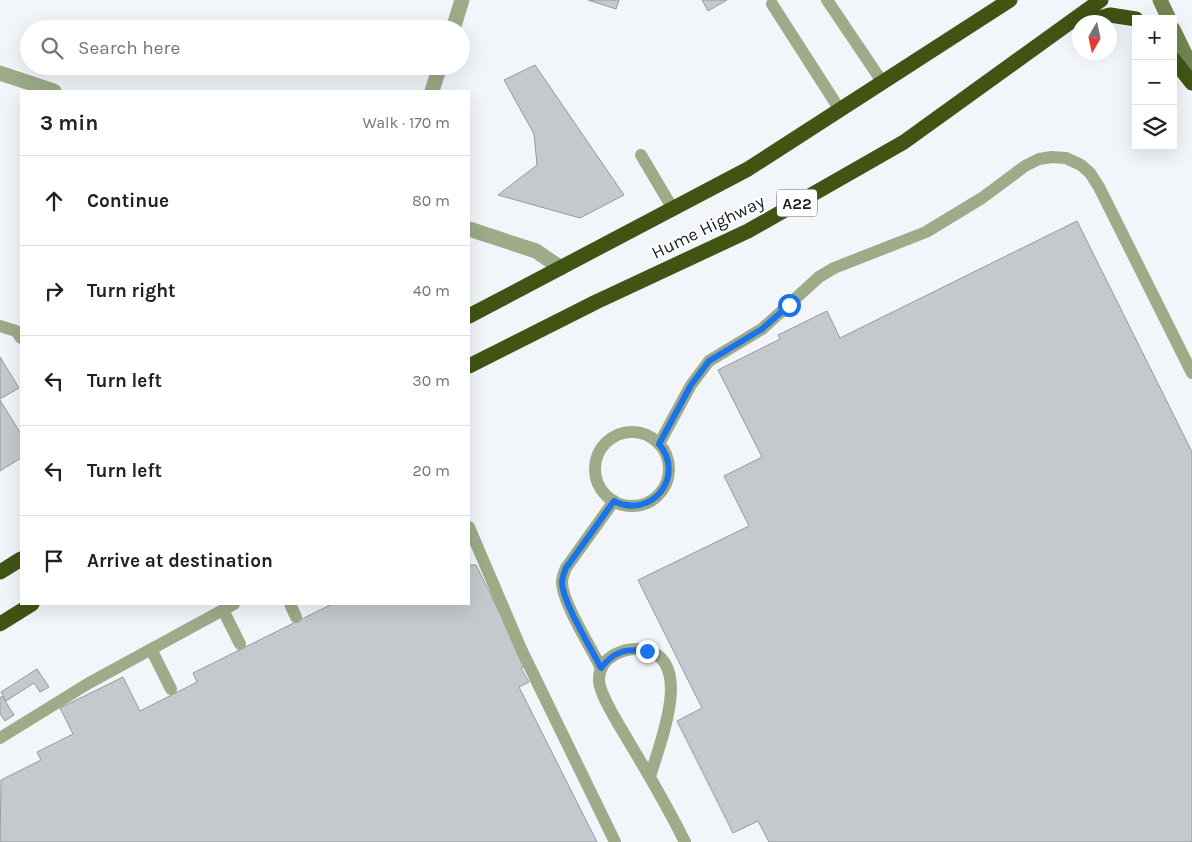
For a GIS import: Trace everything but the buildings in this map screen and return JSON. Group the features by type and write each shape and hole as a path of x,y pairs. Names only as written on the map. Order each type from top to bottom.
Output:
{"highway":[{"name":"Hume Highway","path":"470,315 748,168 1010,0"},
{"name":"Hume Highway","path":"470,365 596,302 748,231 904,142 1101,0"},
{"path":"1117,17 1132,19"},
{"path":"1028,54 1072,30"},
{"path":"1174,60 1192,83"},
{"path":"0,572 20,560"},
{"path":"0,624 30,605"}],"street":[{"path":"455,20 462,0"},
{"path":"1160,0 1166,15"},
{"path":"1177,37 1192,68"},
{"path":"0,73 51,90"},
{"path":"432,90 437,75"},
{"path":"470,229 536,251 561,268"}],"lane":[{"path":"827,0 883,83"},
{"path":"772,4 840,110"},
{"path":"642,154 672,209"},
{"path":"659,444 691,385 709,361 762,329 819,277 834,268 926,232 982,198 1025,166 1039,159 1052,157 1066,158 1081,165 1090,173 1099,187 1192,372"},
{"path":"0,326 16,331 20,337"},
{"path":"627,431 642,432 655,439 659,444 665,450 669,464 668,478 662,492 651,501 637,506 622,505 609,498 599,487 594,473 596,458 602,446 613,436 627,431"},
{"path":"601,668 567,601 562,583 566,568 614,501"},
{"path":"470,529 522,651 615,842"},
{"path":"290,605 296,617"},
{"path":"0,738 89,683 228,607 240,644"},
{"path":"151,649 171,689"},
{"path":"650,777 672,695 671,676 662,659 647,651 630,649 611,656 601,668 599,681 604,696 685,842"}],"route":[{"path":"647,651 630,649 611,656 601,668 567,601 562,583 566,568 614,501 622,505 637,506 651,501 662,492 668,478 669,464 665,450 659,444 691,385 709,361 762,329 789,305"}]}
